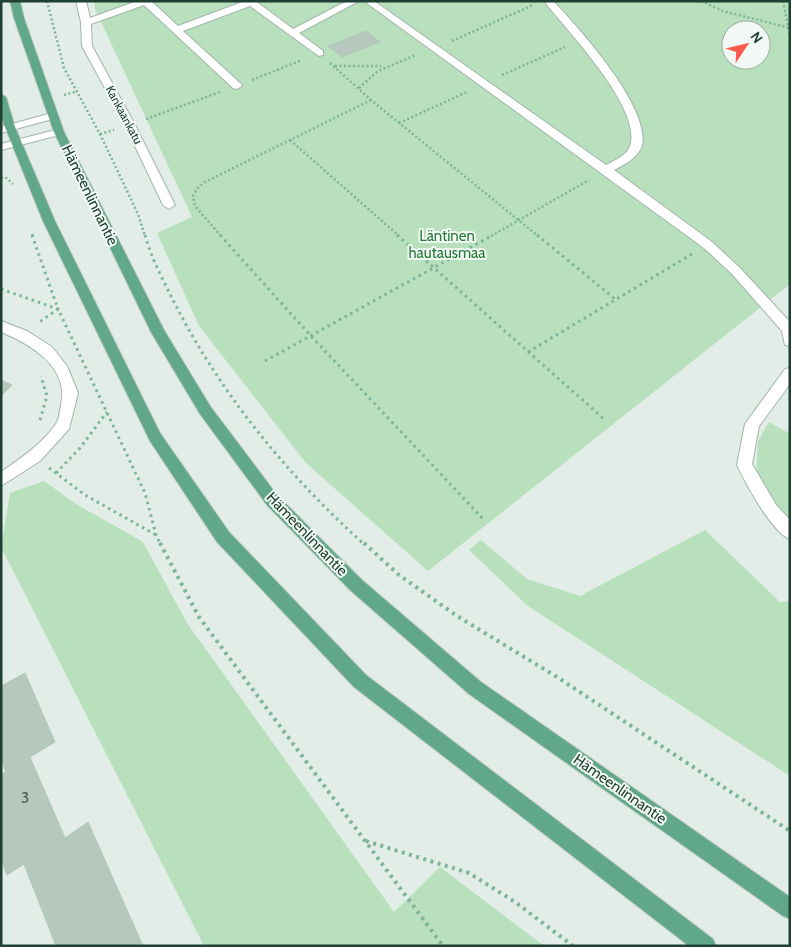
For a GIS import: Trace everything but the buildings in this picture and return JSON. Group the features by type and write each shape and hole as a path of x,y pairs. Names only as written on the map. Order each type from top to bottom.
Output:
{"main road":[{"name":"Hämeenlinnantie","path":"15,1 19,18 56,124 158,332 205,410 272,500 356,585 475,688 790,909"},
{"path":"1,98 7,137 155,437 223,536 360,681 706,946"}],"street":[{"name":"Kankaankatu","path":"81,1 86,22 87,46 130,125 169,205"},
{"path":"86,22 147,1 237,86"},
{"path":"292,33 355,1"},
{"path":"368,1 708,245 736,271 790,329 790,341"},
{"path":"548,1 595,56 625,102 636,123 638,138 635,148 628,156 606,170"},
{"path":"177,30 252,2 319,53"},
{"path":"7,137 56,124"},
{"path":"7,137 56,124"},
{"path":"1,326 22,335 47,351 62,370 71,393 64,425 36,457 1,480"},
{"path":"790,373 752,424 744,465 771,510 790,532"}],"path":[{"name":"Hämeenlinnantie","path":"47,1 64,68 100,134 138,214 147,243 189,332 219,379 286,467 340,523 399,575 457,616 557,677 790,831"},
{"path":"701,1 723,11 789,28"},
{"path":"783,1 790,36"},
{"path":"100,134 237,86 319,53 372,100 615,299"},
{"path":"334,66 382,66"},
{"path":"372,100 205,182 197,188 193,196 195,206 311,336 485,521"},
{"path":"290,140 605,420"},
{"path":"265,362 435,269 606,170"},
{"path":"1,177 5,177 15,190"},
{"path":"31,230 58,309 145,493 156,535 199,617 443,946"},
{"path":"528,352 708,245"},
{"path":"1,289 58,309"},
{"path":"36,425 41,419 47,396 38,372"},
{"path":"56,472 80,448 107,412"},
{"path":"36,457 85,495 156,535"},
{"path":"366,841 469,873 515,902 573,946"}],"green space":[{"name":"Läntinen hautausmaa","path":"94,1 790,1 790,284 428,571 306,463 199,326 157,233 192,217 95,9"},
{"path":"769,422 790,434 790,521 777,507 756,473 758,441"},
{"path":"44,481 76,504 143,542 187,623 394,912 440,867 544,946 204,946 1,547 10,493"},
{"path":"705,530 780,602 790,601 790,776 528,606 469,550 481,540 527,579 580,596"}]}
